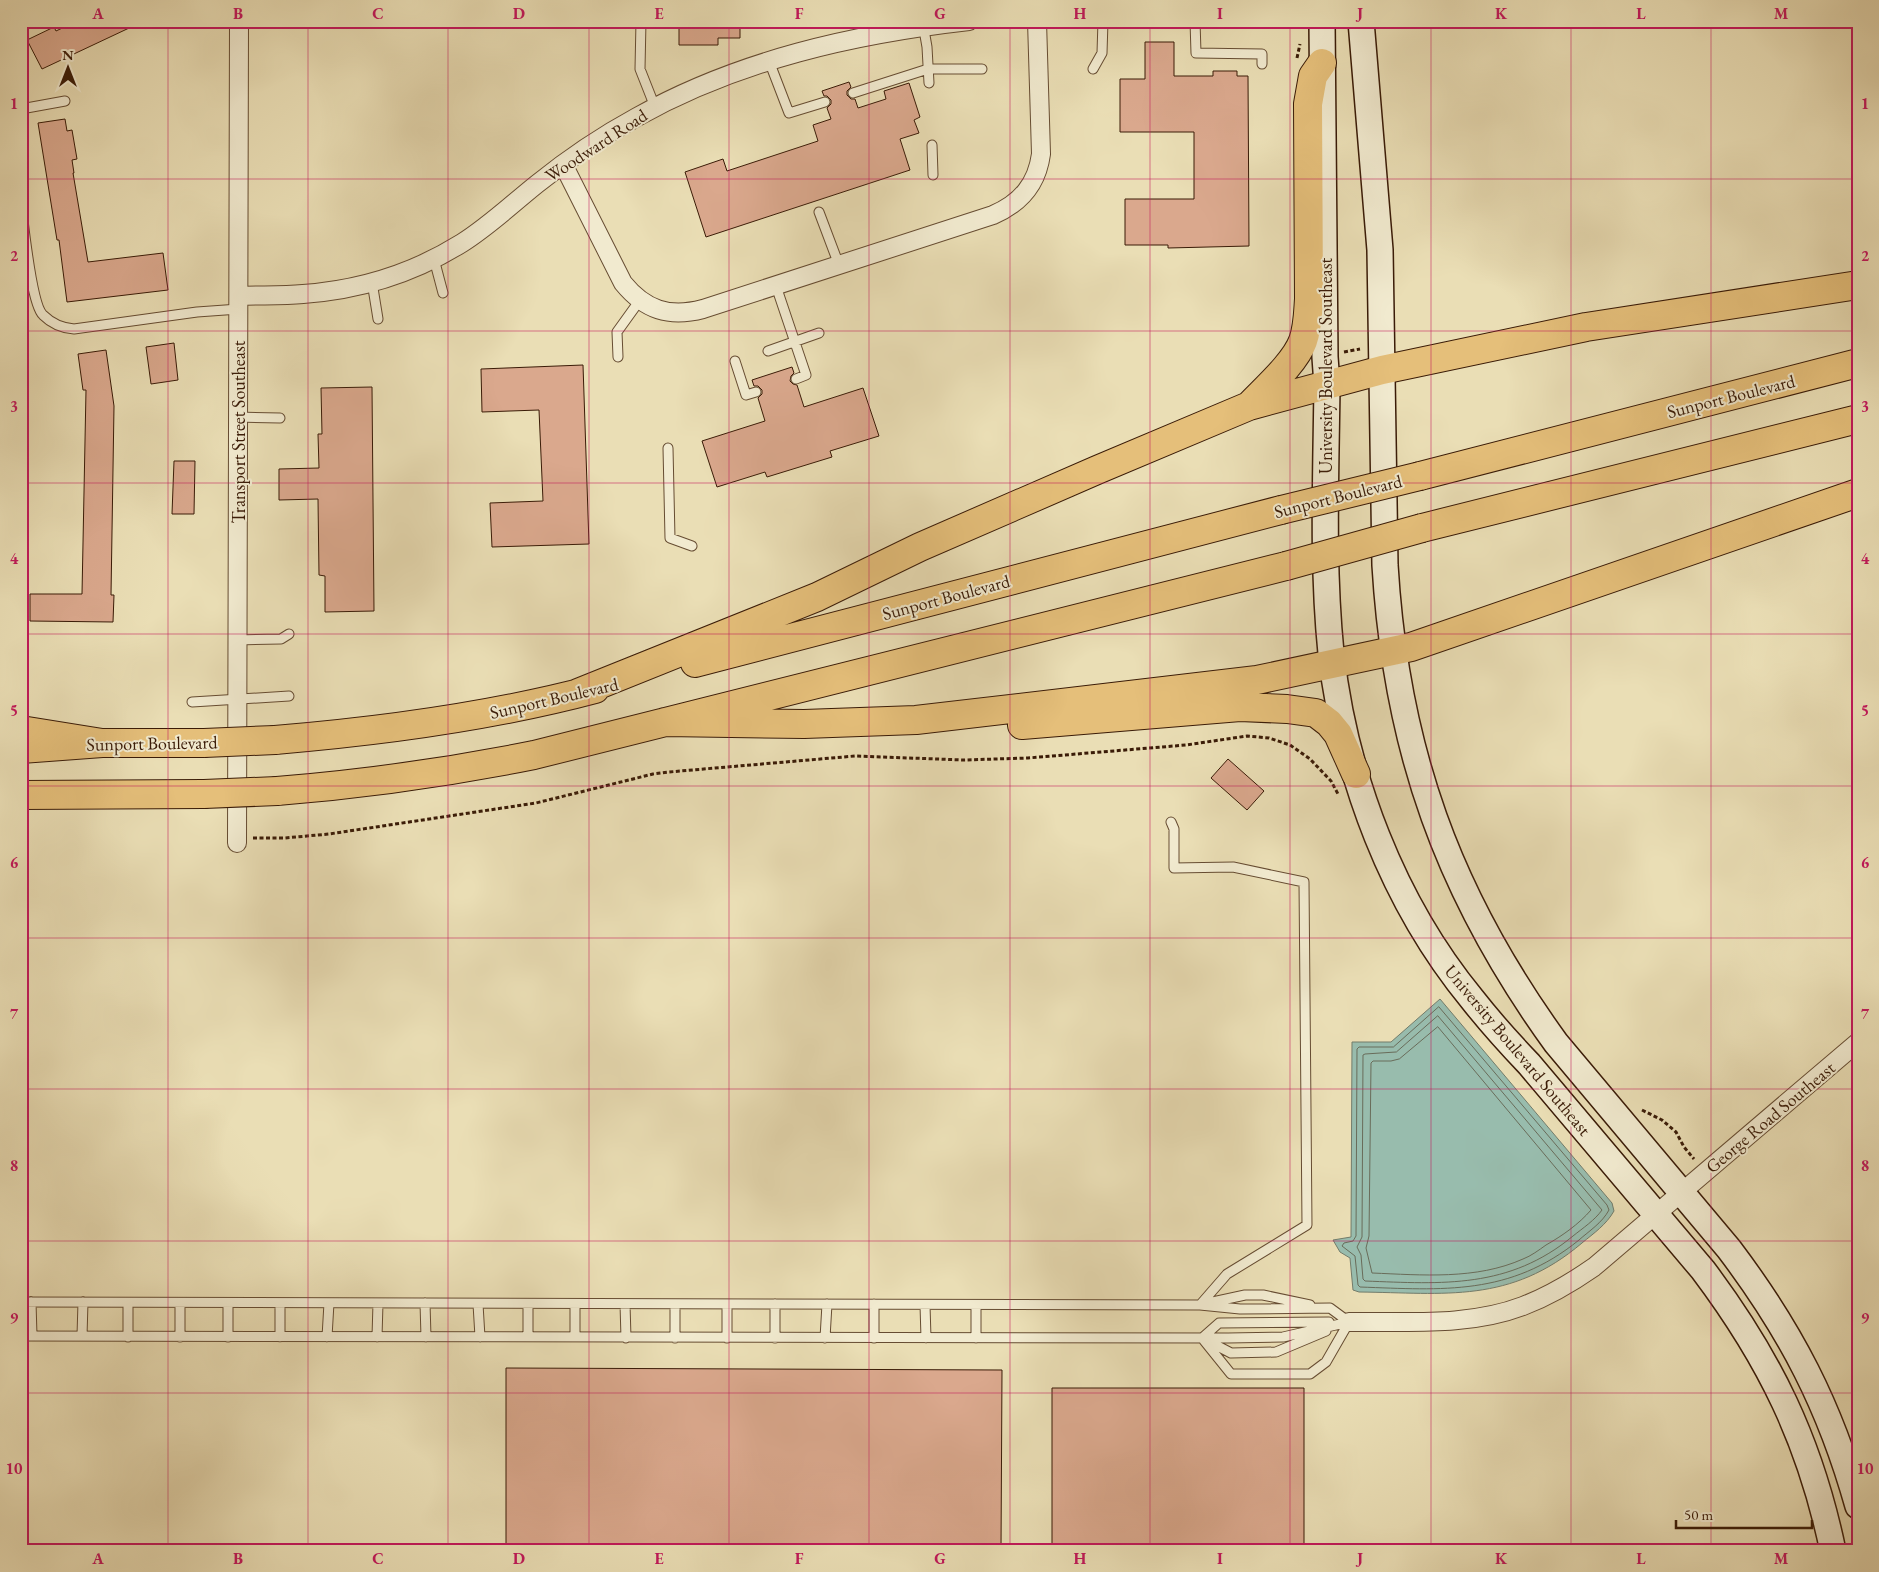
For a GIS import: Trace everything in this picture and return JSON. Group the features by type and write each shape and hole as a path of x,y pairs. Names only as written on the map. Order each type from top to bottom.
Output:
{"main road":[{"name":"University Boulevard Southeast","path":"1322,21 1325,357 1327,385 1326,572 1337,694 1356,774 1384,851 1402,890 1446,964 1472,1000 1530,1064 1702,1270 1728,1304 1751,1339 1772,1376 1804,1450 1817,1486 1833,1551"},
{"name":"University Boulevard Southeast","path":"1362,21 1380,250 1385,565 1392,651 1400,699 1423,786 1455,871 1485,934 1511,977 1556,1043 1729,1249 1756,1284 1785,1329 1821,1400 1837,1438 1858,1506"},
{"path":"1249,406 1294,357 1302,343 1307,328 1309,299 1308,104 1313,76 1322,63"},
{"path":"578,694 817,597 920,547 1249,406 1382,370 1586,327 1858,285"},
{"name":"Sunport Boulevard","path":"21,749 102,743 204,743 342,735 495,712 578,694 1281,510 1858,363"},
{"path":"21,795 204,794 277,790 364,783 478,766 544,753 1286,566 1422,528 1858,419"},
{"path":"665,722 804,724 916,720 1257,680 1411,647 1858,492"},
{"path":"916,720 977,728 1240,707 1287,709 1316,713 1329,723 1338,734 1356,774"},
{"path":"21,730 102,743"}],"street":[{"name":"Transport Street Southeast","path":"236,840 239,21"},
{"name":"Woodward Road","path":"239,302 328,292 372,282 406,271 434,259 486,226 563,164 601,139 655,107 718,78 770,60 830,44 923,24 969,21"},
{"path":"563,164 624,282 640,300 663,311 690,313 993,215 1015,204 1024,195 1036,176 1041,154 1038,21"},
{"name":"George Road Southeast","path":"1349,1322 1453,1320 1497,1314 1547,1296 1571,1283 1594,1267 1858,1042"}],"lane":[{"path":"641,21 640,69 655,107"},
{"path":"1093,69 1102,53 1103,21"},
{"path":"1195,21 1196,53 1262,54 1262,64"},
{"path":"923,24 927,47 929,83"},
{"path":"770,60 789,114 825,102"},
{"path":"853,93 928,69 982,69"},
{"path":"21,109 65,101"},
{"path":"932,145 933,175"},
{"path":"21,205 33,290 41,314 60,328 74,329 177,315 239,302"},
{"path":"819,212 839,265"},
{"path":"434,259 443,293"},
{"path":"372,282 378,319"},
{"path":"776,286 806,375 796,379"},
{"path":"618,357 617,332 640,300"},
{"path":"768,351 820,333"},
{"path":"735,361 746,395 756,392"},
{"path":"237,417 280,418"},
{"path":"668,448 670,538 692,546"},
{"path":"236,640 281,639 289,634"},
{"path":"192,702 289,696"},
{"path":"1171,822 1174,829 1174,868 1233,867 1304,882 1307,1225 1226,1274 1200,1305"},
{"path":"1200,1305 1245,1295 1263,1295 1330,1308 1349,1322"},
{"path":"32,1336 26,1302 1200,1305 1240,1309 1330,1308"},
{"path":"82,1336 83,1302"},
{"path":"128,1303 128,1337"},
{"path":"180,1303 180,1337"},
{"path":"228,1303 228,1337"},
{"path":"280,1303 280,1337"},
{"path":"327,1337 329,1303"},
{"path":"377,1337 378,1303"},
{"path":"425,1303 426,1337"},
{"path":"478,1304 480,1337"},
{"path":"528,1304 528,1337"},
{"path":"575,1337 576,1304"},
{"path":"625,1304 626,1338"},
{"path":"675,1304 675,1338"},
{"path":"727,1304 727,1338"},
{"path":"775,1338 776,1304"},
{"path":"825,1338 827,1304"},
{"path":"874,1304 874,1338"},
{"path":"925,1305 926,1338"},
{"path":"976,1305 976,1338"},
{"path":"1202,1338 1219,1323 1349,1322"},
{"path":"21,1336 1202,1338 1283,1337 1349,1322"},
{"path":"1202,1338 1231,1353 1276,1352 1349,1322"},
{"path":"1202,1338 1231,1374 1310,1374 1326,1362 1349,1322"}],"path":[{"path":"1335,354 1362,348"},
{"path":"236,840 320,835 441,818 536,803 653,774 669,772 855,756 964,760 1028,758 1186,745 1247,736 1269,738 1290,746 1310,759 1330,781 1342,801"},
{"path":"1639,1108 1662,1120 1676,1132 1684,1147"}],"water":[{"path":"1440,999 1612,1203 1614,1211 1600,1228 1555,1263 1529,1277 1503,1286 1449,1293 1359,1292 1353,1290 1350,1258 1340,1252 1333,1240 1351,1237 1352,1042 1391,1042"}],"building":[{"path":"77,21 144,21 42,69 27,40 54,27 56,31"},
{"path":"679,21 740,21 740,38 718,38 718,45 679,45"},
{"path":"1145,42 1174,42 1174,76 1213,76 1213,71 1237,71 1237,76 1248,76 1249,246 1168,248 1168,245 1125,245 1125,199 1194,199 1194,132 1120,132 1120,79 1145,79"},
{"path":"849,82 851,87 847,91 847,95 851,99 855,99 858,108 886,99 884,91 909,83 920,117 914,120 919,133 900,139 910,170 706,237 685,172 723,159 727,171 818,141 813,125 831,119 827,108 831,104 831,100 824,96 822,91"},
{"path":"65,119 67,131 72,130 77,159 72,160 73,173 88,262 163,253 168,290 67,302 59,240 57,240 38,123"},
{"path":"174,343 178,380 151,384 146,347"},
{"path":"106,350 114,406 111,595 114,595 113,622 30,621 30,594 82,594 86,390 83,390 78,354"},
{"path":"583,365 589,544 492,547 490,503 543,501 539,410 482,412 481,369"},
{"path":"792,367 794,373 790,381 797,385 804,407 863,388 879,436 830,451 832,457 767,477 765,472 717,487 702,441 765,421 758,398 762,394 762,390 758,386 754,386 752,380"},
{"path":"372,387 374,611 325,612 325,576 319,575 318,499 279,500 279,469 319,468 318,434 322,434 321,388"},
{"path":"174,461 195,461 194,514 172,514"},
{"path":"1228,759 1264,791 1247,810 1211,778"},
{"path":"506,1368 1002,1370 1001,1551 506,1551"},
{"path":"1052,1388 1304,1388 1304,1551 1052,1551"}]}
